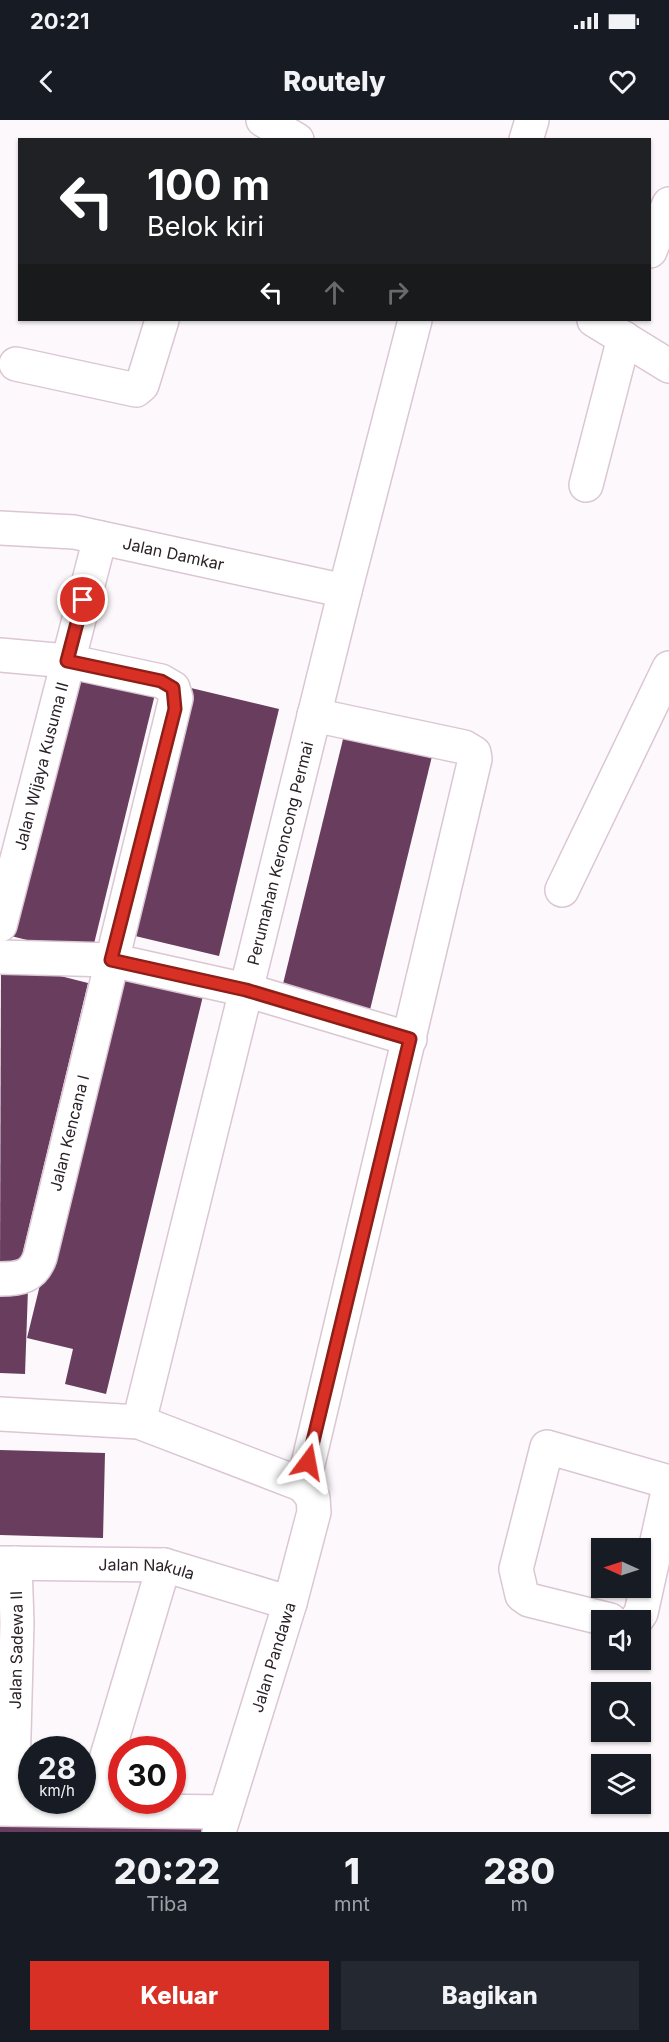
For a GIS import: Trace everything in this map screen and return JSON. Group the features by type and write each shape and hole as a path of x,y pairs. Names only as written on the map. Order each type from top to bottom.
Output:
{"street":[{"path":"527,138 532,120"},
{"path":"651,249 669,204"},
{"path":"16,364 136,390 142,385 162,321"},
{"name":"Perumahan Keroncong Permai","path":"139,1422 345,591 415,321"},
{"path":"586,484 614,327 669,366"},
{"name":"Jalan Damkar","path":"0,528 54,530 100,538 345,591"},
{"name":"Jalan Wijaya Kusuma II","path":"0,925 100,538"},
{"path":"0,655 67,661"},
{"name":"Jalan Kencana I","path":"0,1279 23,1278 36,1267 175,709 176,698 173,688 161,681 67,661"},
{"path":"562,890 669,668"},
{"path":"0,1414 139,1422 303,1485 475,765 474,753 464,747 314,715"},
{"path":"0,957 111,960 246,990 410,1039"},
{"path":"591,1615 529,1600 522,1595 516,1569 548,1447 669,1482"},
{"name":"Jalan Pandawa","path":"222,1822 290,1603 314,1512 313,1498 303,1485"},
{"path":"642,1610 669,1487"},
{"name":"Jalan Nakula","path":"8,1563 164,1565 290,1603"},
{"name":"Jalan Sadewa II","path":"6,1809 17,1623 8,1563"},
{"path":"96,1793 164,1565"},
{"path":"96,1810 222,1822"}],"building":[{"path":"69,665 157,686 91,956 3,934"},
{"path":"191,688 279,709 219,956 131,935"},
{"path":"347,723 435,744 369,1014 281,992"},
{"path":"1,961 88,983 17,1276 0,1272"},
{"path":"116,974 203,996 106,1394 65,1384 73,1349 27,1338"},
{"path":"0,1288 28,1289 25,1374 0,1373"},
{"path":"0,1450 105,1453 103,1538 0,1535"},
{"path":"0,1818 208,1825 208,1832 0,1832"}],"route":[{"path":"83,600 67,661 161,681 173,688 176,698 111,960 246,990 410,1039 308,1462"}]}
